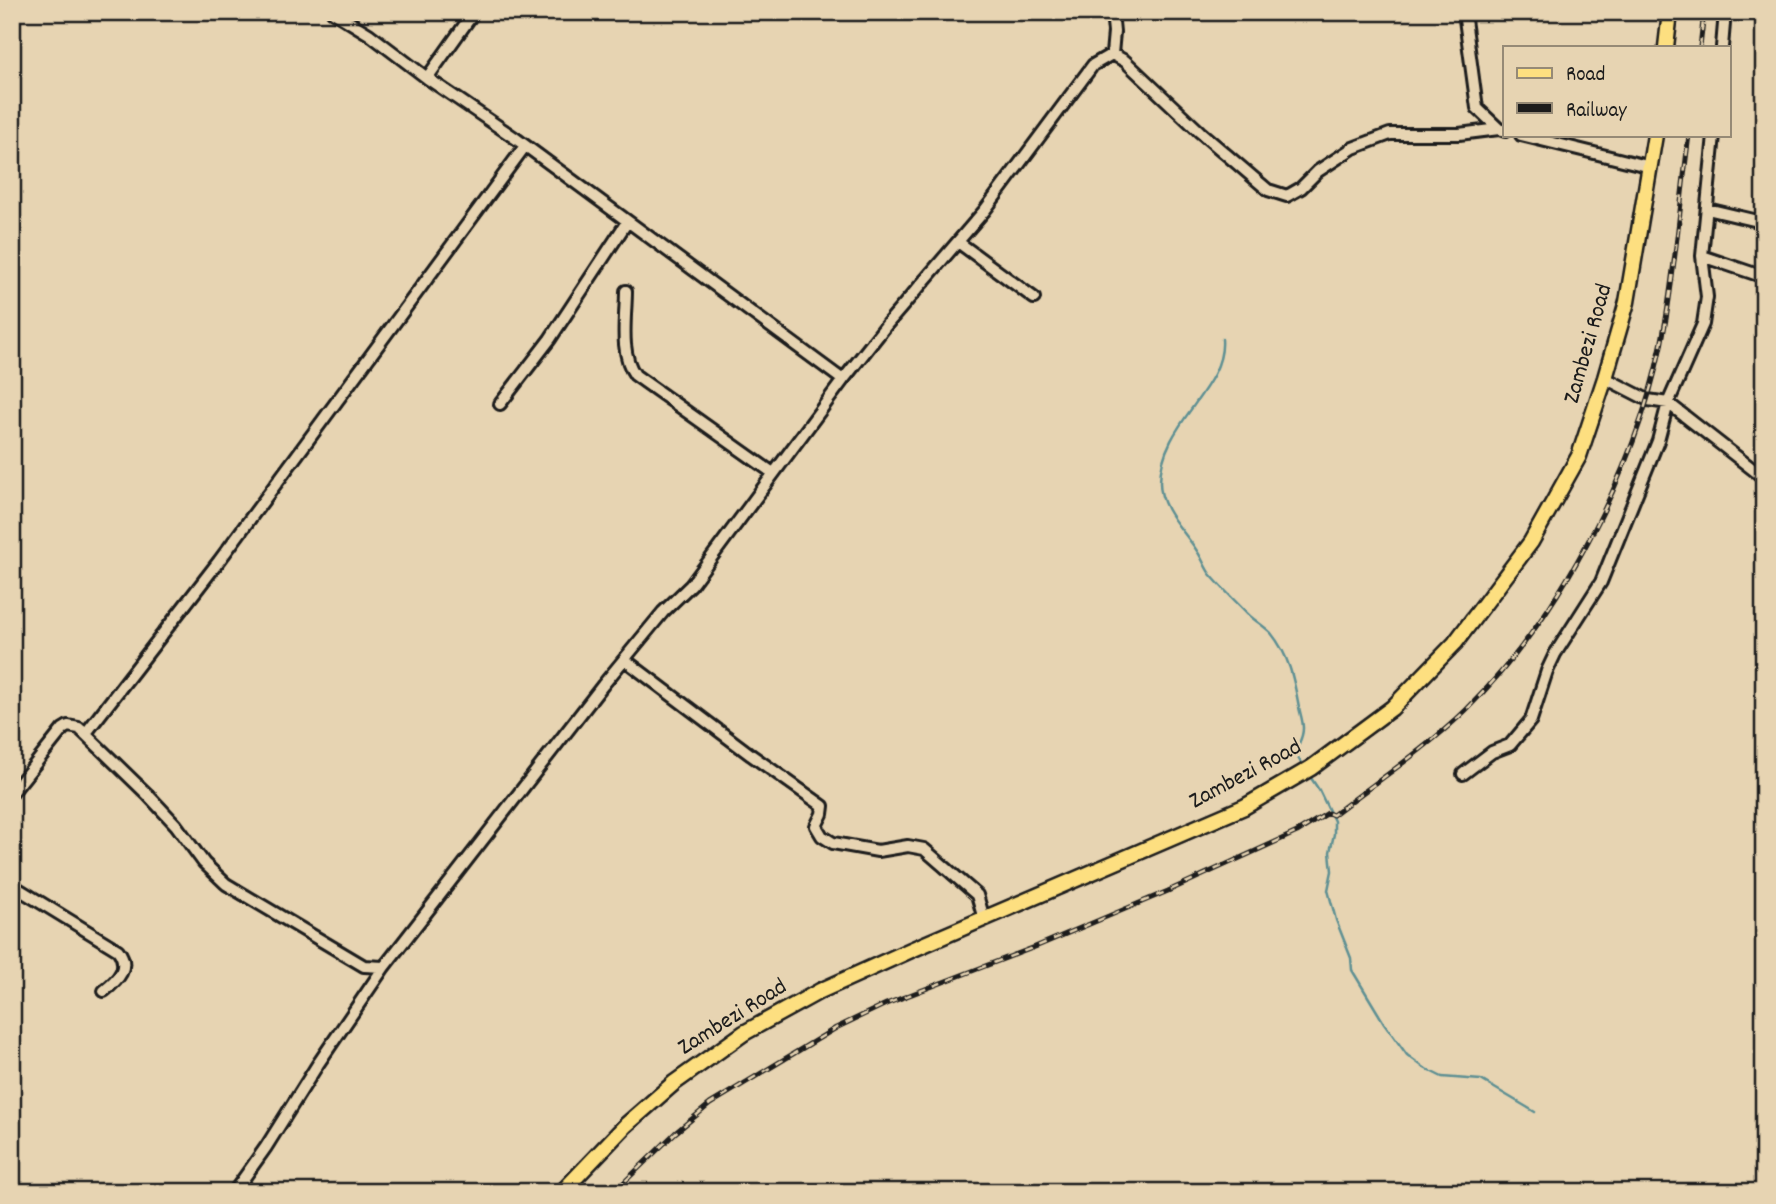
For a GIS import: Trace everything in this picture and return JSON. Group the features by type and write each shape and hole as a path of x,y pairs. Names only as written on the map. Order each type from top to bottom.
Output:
{"main road":[{"path":"1666,46 1670,12"},
{"name":"Zambezi Road","path":"562,1192 635,1117 674,1083 744,1033 820,991 1244,807 1308,769 1392,708 1455,643 1531,542 1579,456 1627,302 1655,136"}],"street":[{"path":"333,12 369,34 427,78 508,132 843,380"},
{"path":"427,78 474,12"},
{"path":"1111,54 1114,32 1112,12"},
{"path":"1464,12 1477,108 1502,130"},
{"path":"1722,46 1725,12"},
{"path":"1111,54 1125,61 1200,132 1268,190 1287,196 1353,148 1390,134 1459,134 1502,130"},
{"path":"234,1192 384,967 603,685 663,612 691,585 843,380 985,210 1079,82 1093,65 1111,54"},
{"path":"1525,136 1651,167"},
{"path":"1463,774 1492,752 1510,745 1531,720 1555,654 1587,608 1606,572 1658,441 1668,403 1703,324 1707,297 1702,256 1714,136"},
{"path":"86,733 212,571 525,146"},
{"path":"1707,209 1762,222"},
{"path":"500,404 550,339 627,222"},
{"path":"958,242 1034,298"},
{"path":"1702,256 1764,277"},
{"path":"626,291 626,356 635,375 773,473"},
{"path":"1605,378 1648,400 1668,403 1764,478"},
{"path":"625,660 823,806 816,826 822,836 833,843 878,851 908,846 923,849 977,895 984,919"},
{"path":"12,793 63,729 73,726 86,733 148,795 176,825 204,863 226,884 364,966 384,967"},
{"path":"12,885 118,950 124,963 122,972 104,991"}],"waterway":[{"path":"1222,339 1221,357 1214,374 1171,441 1163,461 1161,492 1173,519 1210,574 1250,616 1271,633 1282,650 1293,678 1303,723 1297,750 1303,766"},
{"path":"1309,775 1334,821 1330,852 1332,871 1328,890 1336,920 1351,958 1352,970 1384,1023 1407,1055 1426,1069 1442,1077 1481,1080 1535,1112"}],"railway":[{"path":"1700,46 1704,12"},
{"path":"614,1192 675,1133 710,1104 836,1028 886,1004 1035,947 1168,891 1297,832 1328,813 1333,815 1418,751 1466,710 1502,671 1567,580 1619,477 1655,371 1666,319 1689,136"}]}
